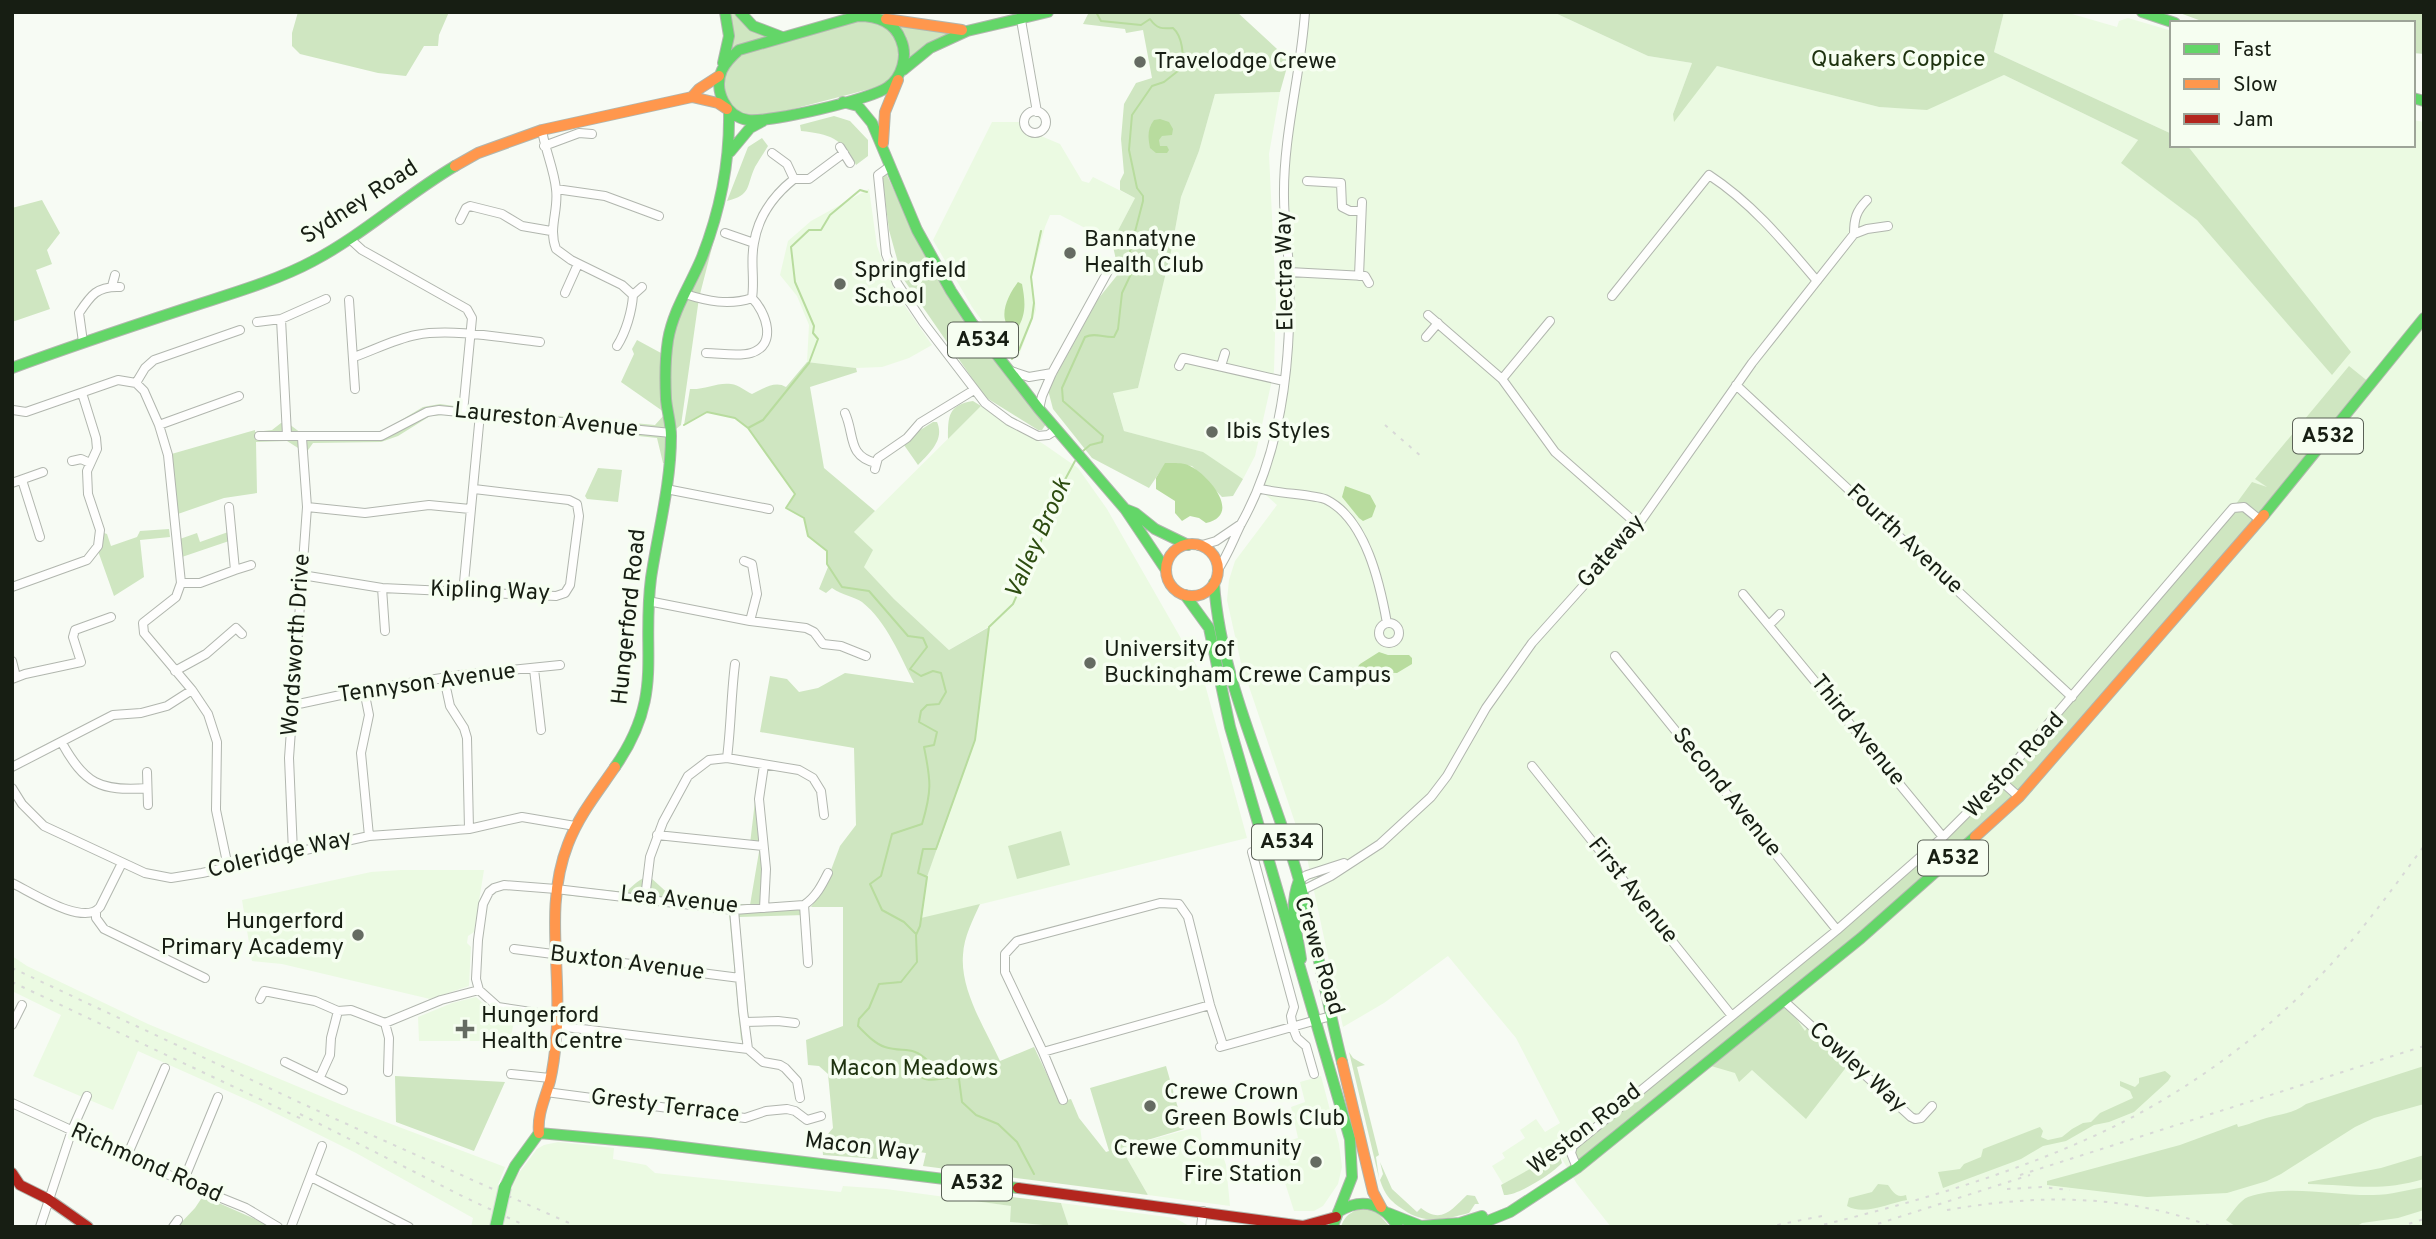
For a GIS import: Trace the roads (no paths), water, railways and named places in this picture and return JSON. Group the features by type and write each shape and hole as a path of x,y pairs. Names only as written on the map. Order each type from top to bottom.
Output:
{"main road":[{"path":"719,73 729,36 725,12"},
{"path":"740,12 745,20 757,29 783,37"},
{"path":"832,23 842,12"},
{"path":"692,97 718,103 750,121 762,121 881,92 892,85 930,48 967,31 1048,12"},
{"path":"2142,12 2170,21"},
{"name":"Sydney Road","path":"12,369 83,342 261,283 311,262 350,239 425,184 478,153 542,130 692,97 719,73 739,50 858,16 875,16 967,31"},
{"path":"875,16 891,25 902,39 905,58 901,74"},
{"name":"Hungerford Road","path":"496,1227 505,1187 514,1166 539,1133 538,1114 551,1078 559,994 553,913 566,847 587,805 630,745 649,687 648,601 666,489 671,433 666,400 666,363 671,330 709,234 729,155 728,110 719,89 719,73"},
{"name":"A534","path":"884,149 885,112 901,74"},
{"name":"A534","path":"840,102 851,103 862,110 872,123 930,256 961,308 1006,369 1125,509 1166,570 1171,585 1185,595"},
{"name":"Hungerford Road","path":"729,155 750,128 762,121"},
{"name":"Weston Road","path":"1473,1227 1502,1216 1577,1168 1861,938 2020,797 2260,520 2424,317"},
{"name":"A534","path":"1125,509 1135,513 1155,529 1212,554 1216,577"},
{"path":"1166,570 1174,552 1194,545"},
{"path":"1185,595 1200,595 1216,577"},
{"name":"Crewe Road","path":"1216,577 1218,619 1239,701 1298,887 1373,1192 1385,1210"},
{"name":"Crewe Road","path":"1185,595 1198,609 1209,628 1230,727 1350,1139 1352,1177 1336,1219"},
{"path":"1273,879 1285,887 1298,887 1291,900 1291,910 1300,944 1304,983"},
{"name":"Macon Way","path":"539,1133 650,1143 1203,1211 1304,1226 1336,1219"},
{"path":"12,1173 20,1185 48,1199 88,1227"},
{"name":"Weston Road","path":"1336,1219 1346,1206 1359,1202 1421,1226 1445,1225 1476,1219 1531,1197"},
{"name":"A534","path":"1385,1210 1398,1227"}],"street":[{"name":"Electra Way","path":"1216,577 1241,524 1247,517 1276,433 1289,328 1289,272 1284,197 1286,152 1303,52 1305,12"},
{"path":"1021,20 1037,112"},
{"path":"542,130 556,189 556,211 551,231 557,252 602,274 633,295"},
{"path":"544,146 579,133 592,134"},
{"path":"706,353 750,354 764,344 768,336 763,312 752,298 755,280 754,243 760,222 773,198 794,180 809,179 842,150 850,163"},
{"path":"772,153 787,164 794,180"},
{"path":"889,167 882,170 878,178 882,231 890,266 904,294 974,390 996,411 1038,436 1048,435 1056,430"},
{"path":"1612,296 1709,176 1729,188 1753,209 1816,281"},
{"path":"1307,181 1341,183 1342,207 1350,211 1362,207 1359,276"},
{"path":"556,189 605,196 659,216"},
{"name":"Gateway","path":"1298,887 1307,875 1360,857 1400,827 1431,797 1447,776 1486,708 1532,643 1638,525 1736,385 1854,234 1858,209 1867,201"},
{"path":"460,220 470,206 494,211 522,226 551,231"},
{"path":"1854,234 1888,226"},
{"path":"725,233 754,243"},
{"path":"350,239 362,250 467,309 472,318 472,335 463,412"},
{"path":"565,293 578,264"},
{"path":"1039,409 1052,373 1112,264"},
{"path":"1289,272 1365,276 1369,283"},
{"path":"83,342 79,313 92,293 116,286 115,275"},
{"path":"617,346 623,337 633,295 642,287"},
{"path":"685,294 705,301 741,302 752,298"},
{"path":"257,322 281,319 326,299"},
{"path":"349,300 355,389"},
{"path":"1428,315 1503,379 1555,452 1638,525"},
{"path":"281,319 287,435"},
{"path":"1503,379 1550,321"},
{"path":"1426,337 1438,323"},
{"path":"136,383 145,368 154,360 240,330"},
{"path":"354,357 414,335 472,335 540,342"},
{"path":"1221,366 1225,353"},
{"path":"1179,366 1183,358 1284,381"},
{"path":"1006,369 1025,377 1052,373"},
{"path":"12,410 26,412 118,380 136,383 144,391 159,425 168,457 181,583 176,597 143,623 144,633 192,690 208,714 216,743 216,810 228,867"},
{"name":"Fourth Avenue","path":"1736,385 2072,697"},
{"path":"843,410 850,425 851,439 859,455 875,466 878,458 907,438 920,423 974,390"},
{"path":"12,587 87,560 97,545 100,530 88,494 88,471 97,449 96,438 82,393"},
{"path":"159,425 239,396"},
{"name":"Laureston Avenue","path":"259,436 381,436 427,412 463,412 671,433"},
{"path":"463,593 480,414"},
{"name":"Wordsworth Drive","path":"293,852 289,758 307,507 302,438"},
{"path":"72,461 81,459 90,463"},
{"path":"12,483 43,472"},
{"path":"22,480 40,537"},
{"path":"1258,488 1327,500 1347,517 1363,540 1381,590 1387,623"},
{"name":"Kipling Way","path":"302,575 382,588 556,596 565,593 570,585 579,516 577,505 569,500 474,489"},
{"path":"666,489 769,509"},
{"path":"307,507 365,513 429,505 470,509"},
{"path":"229,507 235,570"},
{"path":"1577,1168 1571,1153 1573,1146 1837,930 1943,837 2000,780 2233,508 2244,507 2260,520"},
{"path":"1194,545 1216,541 1241,524"},
{"path":"750,621 757,594 751,562"},
{"path":"181,583 200,583 251,565"},
{"path":"382,588 385,631"},
{"name":"Third Avenue","path":"1743,594 1943,837"},
{"path":"648,601 750,621 806,628 814,632 823,644 841,646 866,656"},
{"path":"1770,624 1780,614"},
{"path":"12,661 14,678 81,662 73,637 75,630 111,617"},
{"path":"176,671 206,654 236,628 242,634"},
{"path":"818,654 823,644"},
{"name":"Second Avenue","path":"1615,656 1837,930"},
{"name":"Tennyson Avenue","path":"294,705 364,690 560,665"},
{"path":"727,758 735,668 746,674"},
{"path":"534,669 541,730"},
{"path":"444,678 450,706 467,738 469,829"},
{"path":"12,768 113,715 141,713 167,706 192,690"},
{"path":"364,690 369,715 361,753 369,836"},
{"path":"62,743 75,766 98,784 127,790 147,788"},
{"path":"645,898 650,858 657,835 688,776 709,760 727,758 799,770 813,778 821,791 826,811"},
{"path":"764,765 760,800 766,869 764,908"},
{"name":"First Avenue","path":"1532,766 1732,1016"},
{"path":"147,772 148,805"},
{"path":"2000,780 2020,797"},
{"name":"Coleridge Way","path":"12,788 22,804 44,825 145,873 171,878 369,836 469,829 522,817 575,825"},
{"path":"657,835 763,845"},
{"name":"Crewe Road","path":"1252,852 1294,1007 1291,1016 1293,1028 1297,1038 1306,1046 1314,1074"},
{"path":"122,863 96,912 96,918 104,929 205,978"},
{"path":"808,963 804,905 821,888 828,873"},
{"path":"12,883 77,914 96,912"},
{"name":"Lea Avenue","path":"479,990 476,979 483,904 489,892 504,885 734,909 804,905"},
{"path":"1063,1100 1005,972 1005,954 1017,941 1160,903 1179,904 1188,917 1221,1046 1331,1016"},
{"path":"734,909 748,1049"},
{"name":"Buxton Avenue","path":"514,950 740,978"},
{"path":"260,993 315,1001 338,1011 351,1010 386,1023 441,1000 479,990 498,1007 557,1021 748,1049 768,1064 785,1068 797,1081 800,1097"},
{"name":"Cowley Way","path":"1784,1001 1915,1119 1921,1118 1932,1106"},
{"path":"12,1025 22,1005"},
{"path":"1043,1052 1210,1005"},
{"path":"320,1077 330,1055 338,1011"},
{"path":"745,1022 778,1021 791,1026"},
{"path":"386,1023 389,1038 388,1072"},
{"path":"1683,1057 1694,1071"},
{"path":"285,1062 343,1090"},
{"path":"127,1156 165,1068"},
{"path":"511,1074 551,1078"},
{"name":"Gresty Terrace","path":"546,1093 744,1118 776,1110 795,1111 807,1120 821,1116"},
{"path":"40,1227 72,1130 87,1096"},
{"path":"183,1182 218,1097"},
{"name":"Richmond Road","path":"12,1103 246,1208 278,1227"},
{"path":"291,1227 322,1146"},
{"path":"311,1177 409,1227"},
{"path":"1201,1227 1203,1211"}],"waterway":[{"name":"Valley Brook","path":"1083,451 1090,445 1102,442 1103,436 1063,401 1062,388 1085,337 1114,337 1118,329 1122,293 1131,274 1130,251 1143,201 1137,188 1129,150 1132,115 1152,86 1164,82 1183,67 1181,41 1173,28 1160,28 1150,19 1141,25 1101,21 1096,12"},
{"path":"748,428 763,420 809,363 818,339 813,333 814,326 795,282 791,247 809,230 821,230 830,215 860,190 867,192"},
{"path":"1012,359 1019,350 1032,318 1034,303 1031,277 1041,231"},
{"path":"684,425 707,412 735,418 748,428 795,494 786,508 804,518 808,536 827,551 827,564 842,587 869,591 908,636 923,638 927,647 910,669 921,676 933,671 941,673 946,692 939,704 927,705 921,711 919,722 937,732 934,745 924,747 929,786 922,824 892,834 881,876 870,884 882,910 904,922 915,933"},
{"name":"Valley Brook","path":"1034,1174 1017,1142 998,1124 976,1115 962,1102 959,1079 932,1080 922,1077 917,1073 928,1061 922,1056 912,1051 881,1046 858,1026 859,1019 869,1008 879,984 901,982 917,962 916,935 920,926 927,877 918,873 923,849 936,849 975,740 989,627 1013,604 1041,541 1053,502 1075,461"}],"railway":[{"path":"1385,425 1422,457"},
{"path":"1814,1227 1927,1197 2040,1159 2111,1128 2191,1083 2265,1027 2326,970 2424,846"},
{"path":"12,968 331,1117 578,1227"},
{"path":"12,982 306,1121"},
{"path":"2020,1175 2424,1046"},
{"path":"300,1114 528,1227"},
{"path":"1868,1227 2030,1175"},
{"path":"2007,1189 2041,1187 2070,1190"},
{"path":"1947,1210 2015,1201 2082,1200 2148,1208 2213,1227"},
{"path":"1767,1227 1827,1215"},
{"path":"2399,1227 2424,1219"}],"place":[{"name":"Travelodge Crewe","path":"1140,62"},
{"name":"Bannatyne Health Club","path":"1070,253"},
{"name":"Springfield School","path":"840,284"},
{"name":"Ibis Styles","path":"1212,432"},
{"name":"University of Buckingham Crewe Campus","path":"1090,663"},
{"name":"Hungerford Primary Academy","path":"358,935"},
{"name":"Hungerford Health Centre","path":"465,1029"},
{"name":"Crewe Crown Green Bowls Club","path":"1150,1106"},
{"name":"Crewe Community Fire Station","path":"1316,1162"}],"park label":[{"name":"Quakers Coppice","path":"1898,60"},
{"name":"Macon Meadows","path":"914,1069"}]}
